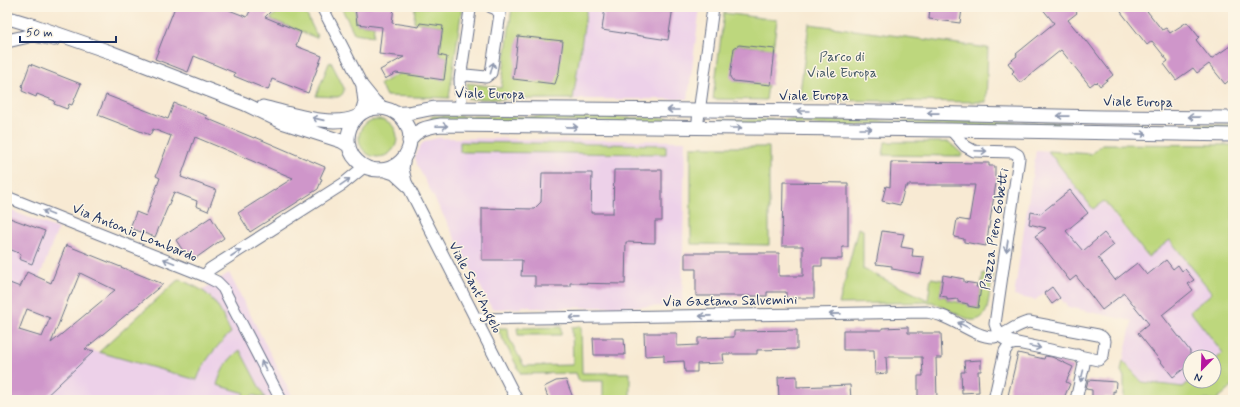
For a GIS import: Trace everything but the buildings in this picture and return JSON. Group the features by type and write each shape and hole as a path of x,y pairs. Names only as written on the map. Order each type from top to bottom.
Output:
{"street":[{"path":"322,7 362,85 375,101 402,118 407,126 410,136 409,146 405,155 398,163 390,168 369,168 360,163 353,156 349,146 348,136 350,126 364,111 374,108 384,108"},
{"path":"461,108 460,79 471,7"},
{"path":"460,79 466,75 486,77 491,73 500,14 496,8 491,7"},
{"path":"697,128 713,7"},
{"path":"7,19 32,25 110,52 245,104 282,122 341,141 349,146"},
{"path":"7,41 33,36 110,52"},
{"path":"245,104 326,121 348,121 358,116 364,102 362,85"},
{"name":"Viale Europa","path":"396,113 407,114 430,108 461,108 891,112 1233,118"},
{"path":"409,141 419,130 429,126 441,125 951,130 1233,135"},
{"name":"Piazza Piero Gobetti","path":"951,130 965,146 974,151 1013,152 1018,155 1019,158 995,328 990,336"},
{"name":"Viale Sant'Angelo","path":"405,155 403,169 408,188 517,400"},
{"name":"Via Antonio Lombardo","path":"7,197 205,276 210,269 343,184 365,166"},
{"name":"Viale Sant'Angelo","path":"380,169 394,174 408,188"},
{"path":"205,276 217,282 223,288 281,400"},
{"name":"Via Gaetano Salvemini","path":"475,319 927,312 942,316 990,336"},
{"path":"1029,322 1098,335 1104,338 1106,344 1103,356 1100,359 1017,343 990,336 1029,322"},
{"path":"990,336 1000,345 1004,357"},
{"path":"994,400 1007,348 1009,345 1017,343"},
{"path":"1076,400 1084,364 1082,359 1077,355"}],"shaded area":[{"path":"587,7 700,7 688,99 573,99"},
{"path":"438,138 685,141 682,306 531,308 529,306 522,306 521,308 492,309 417,165 415,156 420,146 425,141"},
{"path":"1036,150 1064,152 1147,257 1169,239 1212,293 1190,311 1221,349 1182,349 1182,387 1142,382 1123,361 1132,321 1068,307 1060,298 1052,304 1044,293 1035,300 1014,296"},
{"path":"7,209 58,229 19,330 107,355 187,282 202,290 229,273 292,396 292,400 14,400 7,393"}],"green space":[{"path":"283,7 303,7 317,38 270,19"},
{"path":"341,7 355,7 357,24 374,26 373,36 354,33"},
{"path":"415,7 462,7 449,98 386,96 380,84 400,73 444,80 447,57 439,55 443,26 414,22"},
{"path":"512,7 587,7 573,99 468,99 467,83 501,88"},
{"path":"724,13 777,20 773,49 739,45 734,48 733,81 768,85 766,100 713,99"},
{"name":"Parco di Viale Europa","path":"809,24 988,48 986,102 799,100"},
{"path":"331,62 344,88 343,93 337,97 316,96 329,63"},
{"path":"431,117 680,118 680,123 432,121"},
{"path":"374,119 382,119 392,124 396,131 396,145 392,152 382,157 374,157 364,152 362,149 359,142 359,134 364,124 367,122"},
{"path":"721,119 1233,125 1233,129 721,124"},
{"path":"460,142 666,145 666,154 460,152"},
{"path":"885,142 949,142 962,154 961,156 883,155"},
{"path":"1102,144 1233,145 1233,386 1216,400 1124,400 1124,377 1121,371 1123,361 1142,382 1182,387 1182,389 1222,389 1223,353 1222,349 1220,349 1190,311 1212,293 1170,240 1148,257 1104,201 1093,209 1048,151 1091,154"},
{"path":"691,147 769,147 769,245 691,244"},
{"path":"858,228 863,230 863,269 928,300 931,278 943,280 940,296 947,297 947,300 968,304 968,306 978,308 983,273 993,275 987,309 984,314 979,319 970,320 932,302 839,304"},
{"path":"179,279 195,286 206,293 213,300 222,313 231,333 210,356 197,380 99,352"},
{"path":"581,326 582,373 630,373 630,400 603,400 603,381 579,381 576,373 521,374 497,328 508,328 509,338 524,366 573,365 572,327"},
{"path":"561,327 561,335 518,335 517,328"},
{"path":"240,350 265,398 252,395 251,399 238,400 245,393 217,385 226,365"}]}
